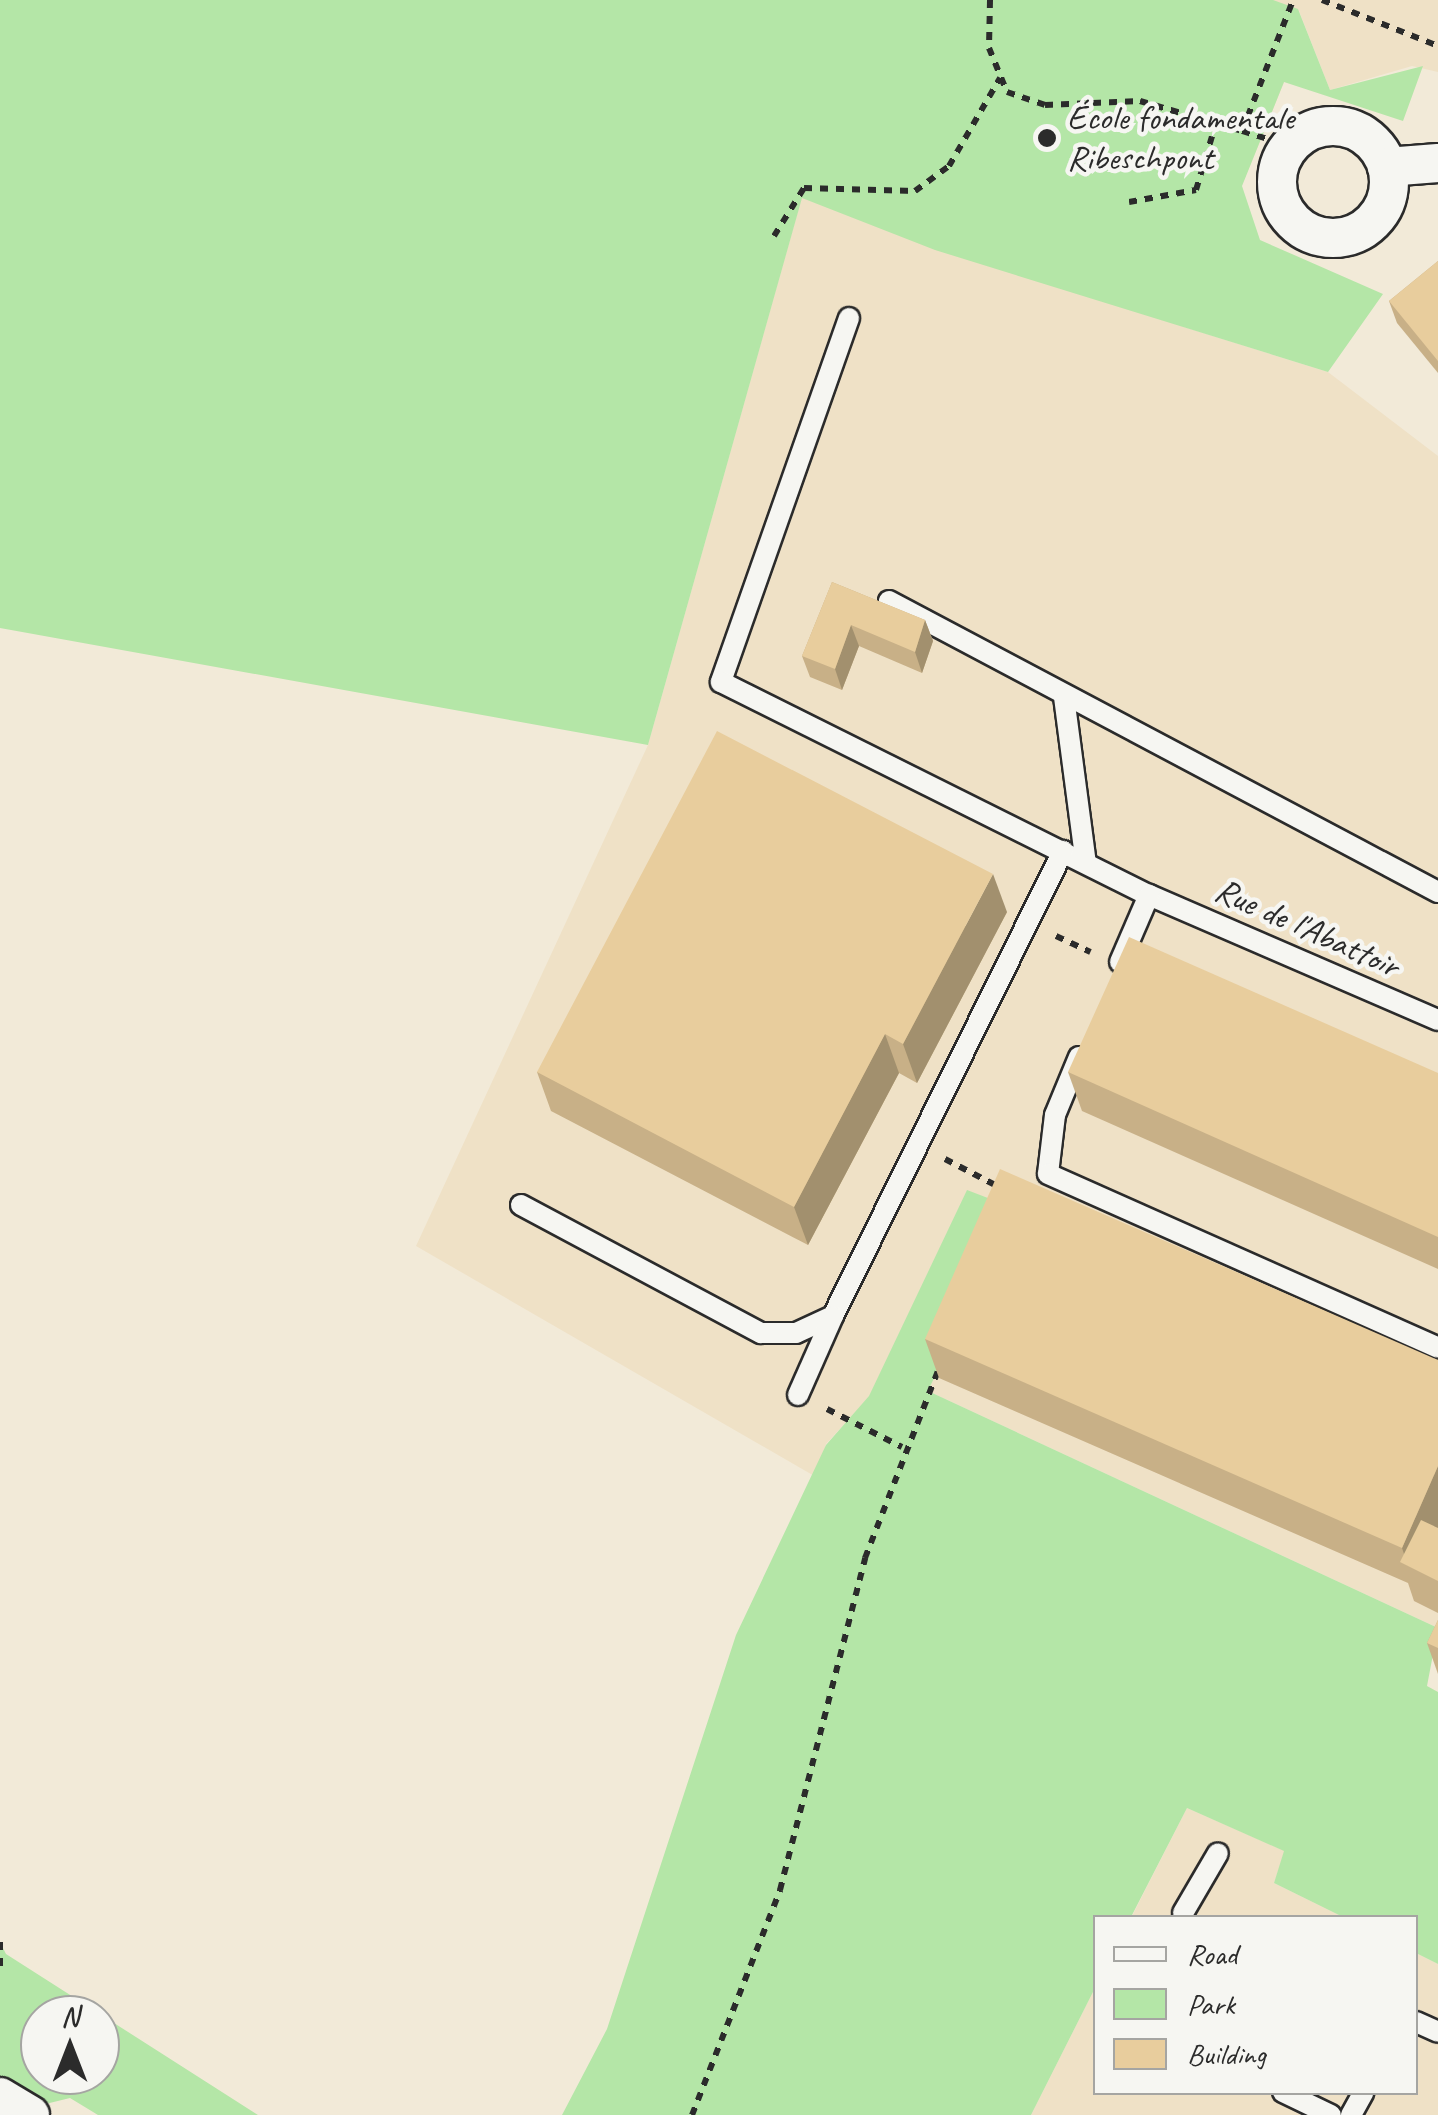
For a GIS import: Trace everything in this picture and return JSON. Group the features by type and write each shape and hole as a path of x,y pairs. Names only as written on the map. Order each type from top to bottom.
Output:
{"street":[{"path":"1319,128 1353,130 1386,167 1374,220 1358,232 1321,237 1280,201 1290,146 1319,128"},
{"path":"1386,167 1438,163"},
{"path":"0,2098 30,2115"}],"lane":[{"name":"Rue de l'Abattoir","path":"849,318 722,682 1149,894 1438,1020"},
{"path":"889,601 1438,892"},
{"path":"1064,697 1086,863"},
{"path":"798,1395 833,1316 1063,852"},
{"path":"1115,973 1149,894"},
{"path":"1090,1032 1055,1115 1048,1174 1438,1348"},
{"path":"521,1204 761,1333 796,1333 833,1316"},
{"path":"1186,1915 1218,1853"},
{"path":"1289,2095 1332,2115"}],"path":[{"path":"990,0 989,48 1006,92 1045,105 1140,100 1290,146"},
{"path":"1242,131 1292,0"},
{"path":"1322,0 1438,46"},
{"path":"774,236 804,188 916,191 949,166 1001,77"},
{"path":"1129,202 1196,190 1216,124"},
{"path":"1027,923 1115,973"},
{"path":"918,1144 1019,1198"},
{"path":"692,2115 780,1890 902,1447 943,1358"},
{"path":"798,1395 902,1447"},
{"path":"0,1942 0,1972"}],"shaded area":[{"path":"905,0 1438,0 1438,72 1412,66 1330,90 1299,11 1296,53 1184,327 1328,372 1438,456 1438,1628 928,1391 1014,1208 967,1191 869,1397 826,1444 816,1477 416,1246 648,745 802,197"},
{"path":"1187,1808 1285,1851 1274,1883 1339,1915 1133,1915"},
{"path":"1418,1954 1438,1964 1438,2115 1031,2115 1093,1992 1093,2095 1418,2095"}],"green space":[{"path":"0,0 1273,0 1298,9 1330,90 1423,66 1403,121 1284,82 1242,186 1260,240 1383,294 1328,372 935,250 802,198 648,745 0,628"},
{"path":"967,1190 1014,1208 928,1391 1438,1628 1427,1686 1438,1692 1438,1964 1418,1954 1418,1915 1339,1915 1274,1883 1284,1851 1187,1808 1132,1915 1093,1915 1093,1992 1031,2115 562,2115 607,2029 736,1635 826,1445 869,1396"},
{"path":"0,1942 6,1954 70,1995 20,1995 20,2095 120,2095 120,2027 258,2115 98,2115 70,2098 21,2110 0,2097"}],"building":[{"path":"1438,261 1438,361 1389,301"},
{"path":"832,582 925,620 915,652 851,625 835,669 802,656"},
{"path":"717,731 993,874 903,1044 885,1034 794,1207 537,1072"},
{"path":"1129,937 1438,1073 1438,1237 1068,1072"},
{"path":"1000,1169 1438,1360 1438,1466 1402,1548 925,1339"},
{"path":"1421,1520 1438,1528 1438,1581 1400,1562"},
{"path":"1438,1620 1438,1648 1427,1643"}],"place":[{"name":"École fondamentale Ribeschpont","path":"1047,138"}]}
